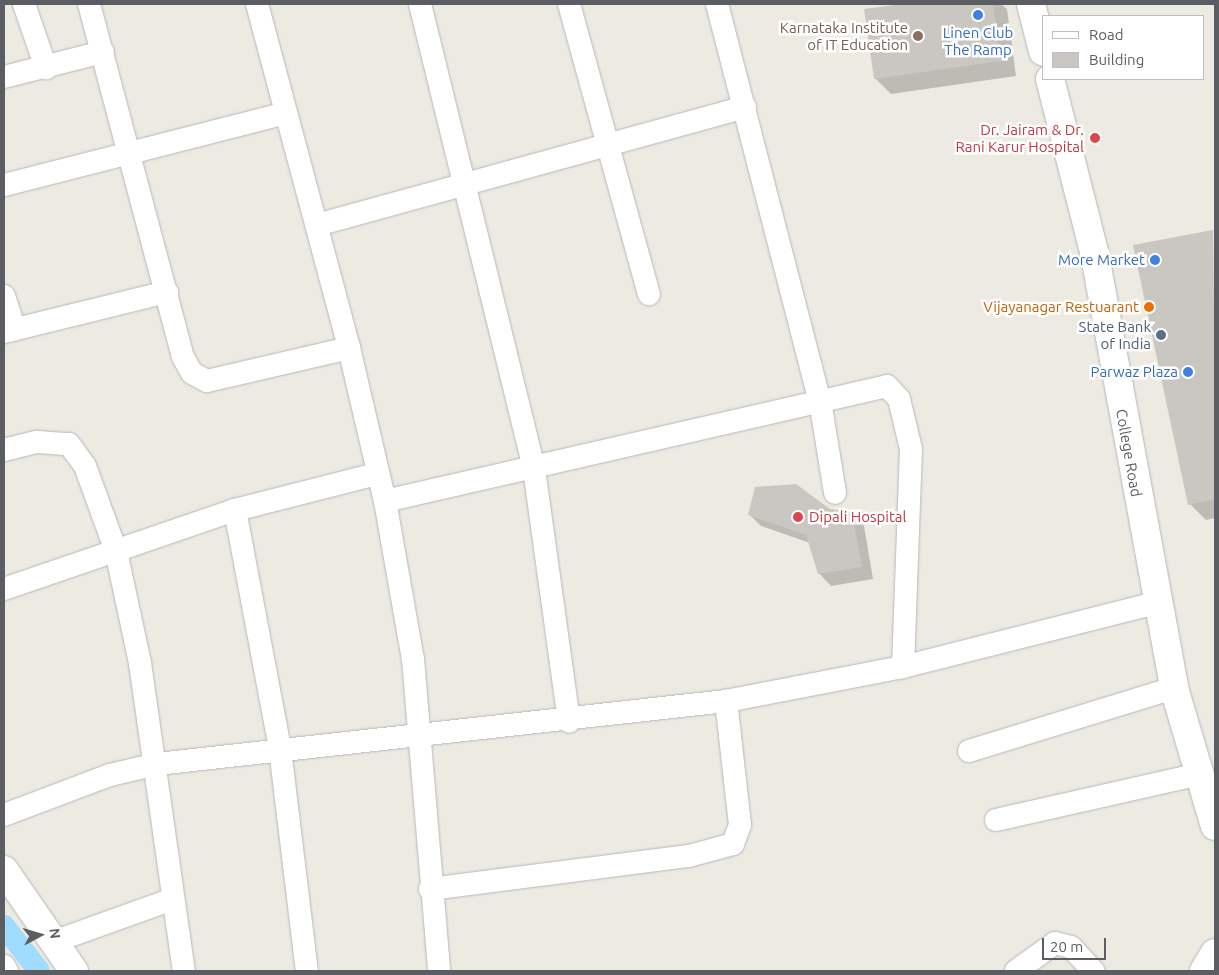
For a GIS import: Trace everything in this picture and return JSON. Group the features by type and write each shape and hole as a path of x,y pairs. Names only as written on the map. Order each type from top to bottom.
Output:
{"main road":[{"path":"1031,4 1042,47"},
{"name":"College Road","path":"1050,80 1094,256 1156,603 1174,688 1215,826"},
{"path":"4,870 74,971"},
{"path":"1204,971 1215,953"}],"street":[{"path":"24,4 46,68"},
{"path":"89,4 130,152 183,357 198,380 349,348"},
{"path":"257,4 349,348 376,474 384,501 412,659 430,889 440,971"},
{"path":"420,4 534,469 569,722"},
{"path":"569,4 649,294"},
{"path":"717,4 820,401 835,494"},
{"path":"4,77 46,68 103,52"},
{"path":"317,225 608,143 745,107"},
{"path":"4,185 286,114"},
{"path":"4,296 10,331 167,292"},
{"path":"384,501 534,469 887,386 895,391 908,425 912,474 903,667"},
{"path":"4,450 37,442 69,444 85,466 116,551 157,764 173,899 184,971"},
{"path":"4,589 234,510 376,474"},
{"path":"234,510 280,749 307,971"},
{"path":"4,815 110,775 157,764 417,734 569,722 726,701 903,667 1156,603"},
{"path":"969,750 1174,688"},
{"path":"430,889 689,856 733,844 740,825 726,701"},
{"path":"996,820 1200,774"},
{"path":"53,942 173,899"},
{"path":"1016,971 1056,943 1071,947 1093,971"},
{"path":"4,966 7,971"}],"building":[{"path":"903,4 993,4 1001,61 874,79 864,9"},
{"name":"Parwaz Plaza","path":"1213,230 1215,499 1188,505 1133,245"},
{"path":"796,484 830,509 852,512 862,567 818,574 806,535 748,515 755,487"}],"waterway":[{"path":"4,926 39,971"}],"place":[{"name":"Linen Club The Ramp","path":"978,15"},
{"name":"Karnataka Institute of IT Education","path":"918,36"},
{"name":"Dr. Jairam & Dr. Rani Karur Hospital","path":"1095,138"},
{"name":"More Market","path":"1155,260"},
{"name":"Vijayanagar Restuarant","path":"1149,307"},
{"name":"State Bank of India","path":"1161,335"},
{"name":"Parwaz Plaza","path":"1188,372"},
{"name":"Dipali Hospital","path":"798,517"}]}
